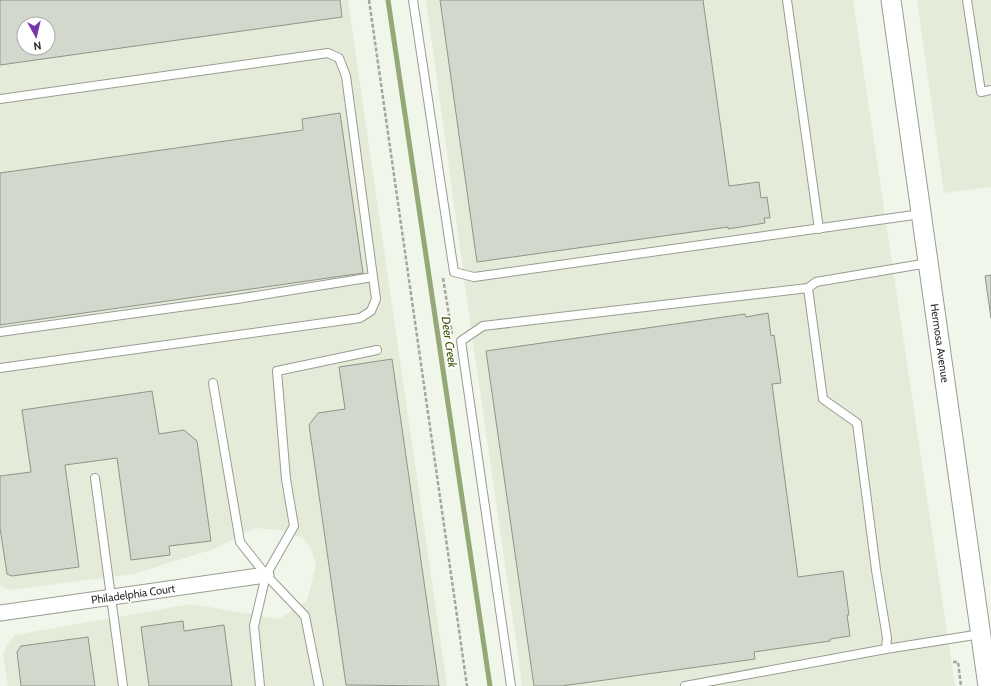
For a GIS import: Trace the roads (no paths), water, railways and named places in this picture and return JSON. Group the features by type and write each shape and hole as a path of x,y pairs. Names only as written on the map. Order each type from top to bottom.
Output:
{"street":[{"name":"Hermosa Avenue","path":"891,0 981,634 987,655 988,686"},
{"name":"Philadelphia Court","path":"0,613 266,575"}],"lane":[{"path":"414,0 454,272 474,277 921,214"},
{"path":"787,0 819,228"},
{"path":"967,0 981,92 991,90"},
{"path":"0,100 328,53 339,58 346,76 376,299 372,311 360,318 0,368"},
{"path":"511,686 461,341 483,326 808,288 816,282 928,263"},
{"path":"0,332 237,299 373,277"},
{"path":"808,288 823,399 857,423 876,570 887,638 886,649"},
{"path":"260,686 254,626 266,575 294,526 286,479 278,371 377,350"},
{"path":"213,383 240,542 266,575 305,616 319,686"},
{"path":"95,478 123,686"},
{"path":"685,686 886,649 981,634"}],"waterway":[{"name":"Deer Creek","path":"388,0 490,686"}]}
